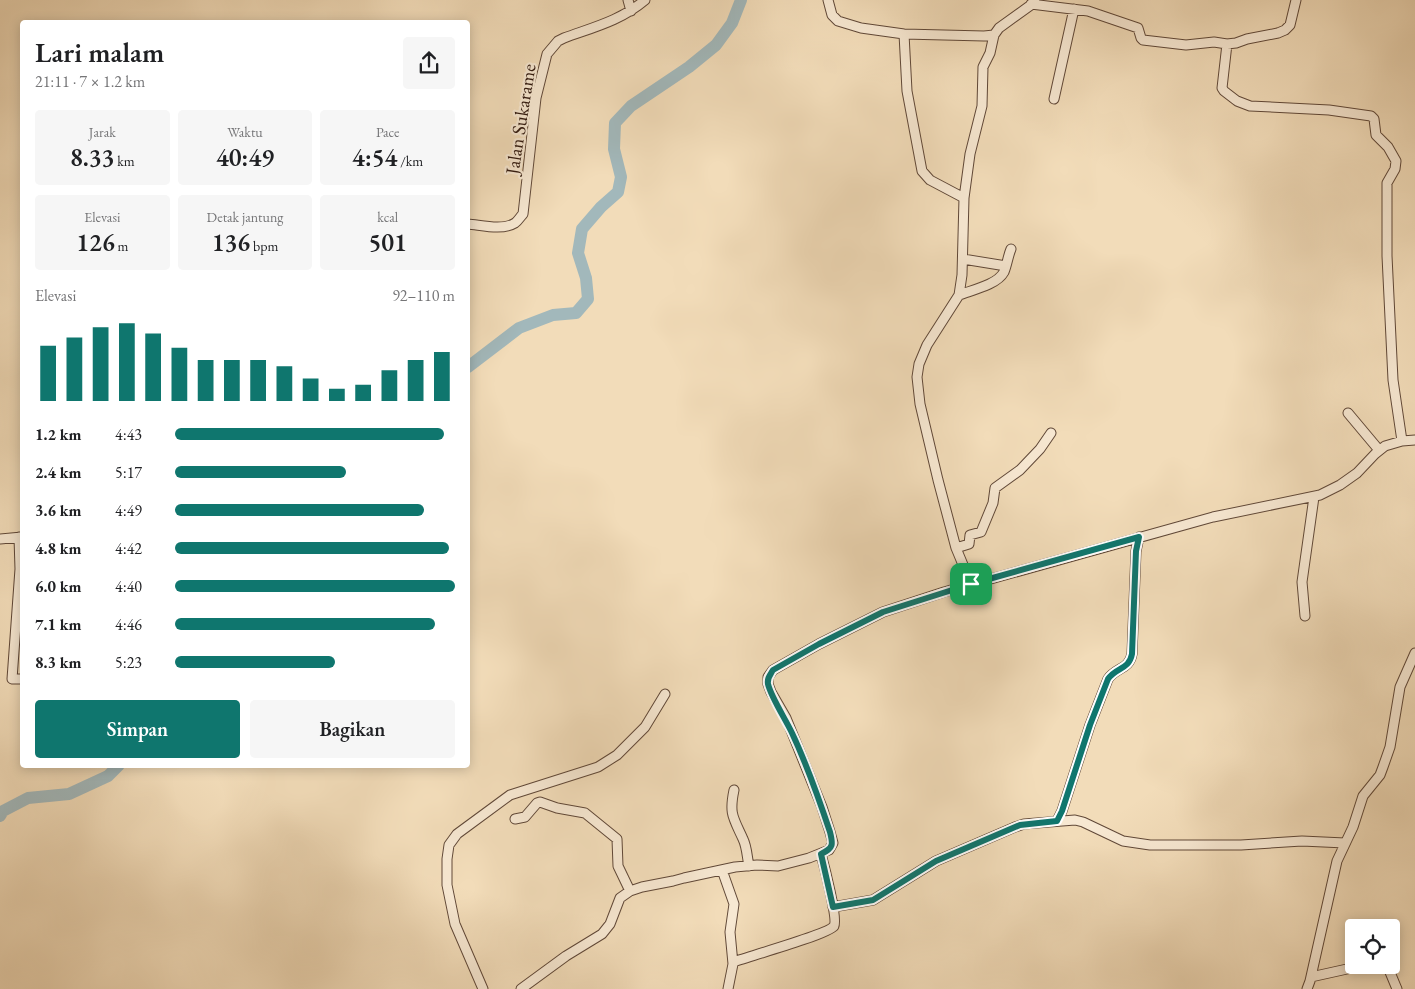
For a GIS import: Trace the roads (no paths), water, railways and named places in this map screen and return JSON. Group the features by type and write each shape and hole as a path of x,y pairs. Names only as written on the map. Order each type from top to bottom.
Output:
{"street":[{"path":"628,0 631,11"},
{"name":"Jalan Sukarame","path":"470,224 508,226 516,223 523,214 536,98 547,54 552,46 564,38 608,23 631,11 645,0"},
{"path":"828,0 832,15 838,21 861,28 904,34 994,35"},
{"path":"971,584 956,548 920,404 917,377 919,364 927,345 958,295 963,258 964,198 970,154 982,106 982,69 990,53 994,35 999,28 1034,2 1097,13 1136,27 1145,41 1186,45 1214,42 1236,43 1285,30 1292,21 1296,0"},
{"path":"1054,99 1074,9"},
{"path":"904,34 907,91 922,171 930,180 964,198"},
{"path":"1227,44 1222,88 1224,92 1250,106 1329,110 1371,116 1374,119 1376,136 1388,147 1395,160 1395,169 1387,183 1387,256 1393,380 1402,441"},
{"path":"958,295 993,282 1000,277 1006,266 1011,249"},
{"path":"963,258 1006,266"},
{"path":"1348,413 1379,450"},
{"path":"956,548 968,544 970,535 981,532 993,503 995,488 1020,470 1040,450 1051,433"},
{"path":"521,989 566,956 602,934 610,924 620,898 630,891 722,870 749,866 778,866 821,854 832,847 830,832 798,745 768,684 768,677 773,670 819,644 883,612 971,584 1213,517 1320,495 1358,473 1385,446 1402,441 1415,440"},
{"path":"1304,616 1302,582 1314,497"},
{"path":"0,539 20,537"},
{"path":"1057,821 1108,679 1131,661 1136,551 1139,537"},
{"path":"20,569 12,679 20,679"},
{"path":"1307,989 1337,861 1353,827 1363,796 1380,775 1383,767 1390,747 1400,687 1415,653"},
{"path":"483,989 454,924 447,885 449,845 457,834 510,795 598,767 617,755 645,727 665,694"},
{"path":"734,790 732,801 733,820 746,846 749,866"},
{"path":"514,819 525,817 540,802 557,808 586,814 617,838 617,862 630,891"},
{"path":"833,907 873,900 936,861 1020,825 1079,820 1122,841 1150,845 1242,845 1302,841 1346,843"},
{"path":"733,962 829,930 835,924 821,854"},
{"path":"722,870 734,901 730,932 733,962 728,989"},
{"path":"1311,976 1345,970"},
{"path":"1391,974 1397,989"}],"waterway":[{"path":"470,365 519,328 553,315 576,313 588,299 586,278 578,253 582,229 601,207 618,192 621,177 614,149 615,123 631,106 689,67 716,45 732,23 741,0"},
{"path":"0,816 3,811 28,798 69,794 108,776 116,768"}]}
